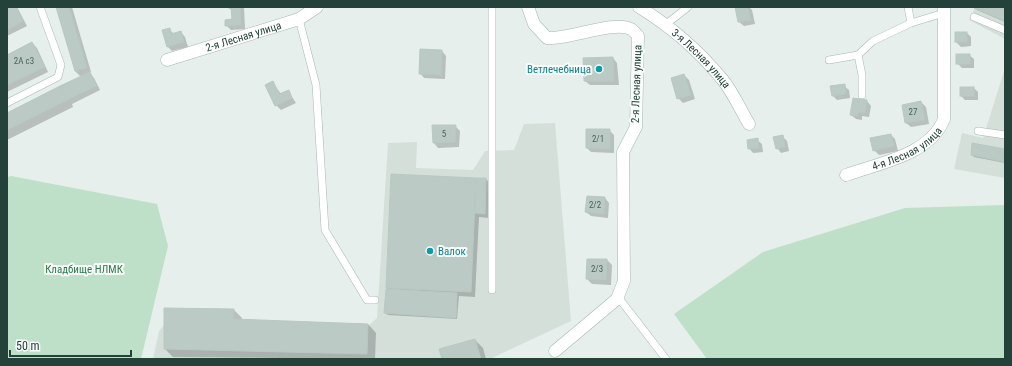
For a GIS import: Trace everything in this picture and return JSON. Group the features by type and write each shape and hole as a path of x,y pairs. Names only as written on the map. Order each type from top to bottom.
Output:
{"street":[{"name":"2-я Лесная улица","path":"167,60 299,19 317,7"},
{"name":"2-я Лесная улица","path":"528,7 534,24 547,38 557,39 598,30 622,27 631,29 638,36 636,127 624,152 624,281 618,297"},
{"name":"3-я Лесная улица","path":"639,7 665,25 696,52 723,80 749,124"},
{"name":"4-я Лесная улица","path":"846,175 919,149 930,141 940,130 944,120 944,10"},
{"path":"555,351 618,297"}],"lane":[{"path":"7,103 58,77 61,65 40,7"},
{"path":"492,7 492,290"},
{"path":"665,25 688,7"},
{"path":"908,7 911,23"},
{"path":"829,60 858,55 873,40 944,10"},
{"path":"974,17 1005,30"},
{"path":"299,19 316,85 324,230 367,300 375,300"},
{"path":"858,55 862,75 862,95"},
{"path":"978,131 1005,135"},
{"path":"618,297 666,359"}],"shaded area":[{"path":"975,7 1005,7 1005,39 969,20"},
{"path":"1005,68 1005,178 954,169 962,133 983,138"},
{"path":"555,123 571,321 490,359 153,359 159,331 171,317 364,330 377,318 388,143 417,142 416,168 473,170 485,151 514,150 524,124"}],"green space":[{"name":"Кладбище НЛМК","path":"11,176 157,204 168,246 141,359 7,359 7,177"},
{"path":"1005,205 1005,359 707,359 674,314 763,252 905,208"}],"building":[{"path":"7,7 16,7 23,21 7,30"},
{"path":"56,7 69,7 87,68 75,71"},
{"path":"231,7 240,7 241,25 225,26 225,20 232,19"},
{"path":"735,7 748,7 751,20 738,22"},
{"path":"1005,7 1005,21 974,8"},
{"path":"170,28 171,34 181,31 184,42 167,47 162,30"},
{"path":"955,32 967,32 967,42 955,42"},
{"path":"32,42 45,67 7,85 7,55"},
{"path":"420,49 442,50 441,75 419,74"},
{"path":"956,54 970,54 970,64 956,64"},
{"name":"Ветлечебница","path":"613,57 614,81 584,81 583,58"},
{"path":"90,72 97,86 67,100 60,86"},
{"path":"684,74 691,95 677,99 671,78"},
{"path":"273,81 279,94 289,90 292,98 275,106 265,85"},
{"path":"845,84 846,94 832,96 830,86"},
{"path":"60,86 67,100 7,130 7,113"},
{"path":"960,87 974,87 974,96 960,96"},
{"path":"853,98 867,100 865,113 858,112 857,116 850,115"},
{"path":"921,101 925,120 905,123 902,105"},
{"path":"432,125 456,125 455,142 433,143"},
{"path":"586,129 610,129 610,149 586,148"},
{"path":"891,134 894,146 873,151 870,138"},
{"path":"783,135 785,147 776,149 773,137"},
{"path":"758,138 759,148 748,149 747,140"},
{"path":"972,143 1005,149 1005,162 971,155"},
{"name":"Валок","path":"391,174 476,178 471,292 386,288"},
{"path":"476,178 486,178 485,214 475,213"},
{"path":"587,196 605,197 604,214 585,212"},
{"path":"587,259 607,259 606,280 586,279"},
{"path":"386,289 457,293 456,318 384,313"},
{"path":"164,308 234,309 233,319 368,324 367,354 164,349"},
{"path":"475,339 481,359 442,359 439,349"}],"place":[{"name":"Ветлечебница","path":"599,69"},
{"name":"Валок","path":"430,251"}]}
